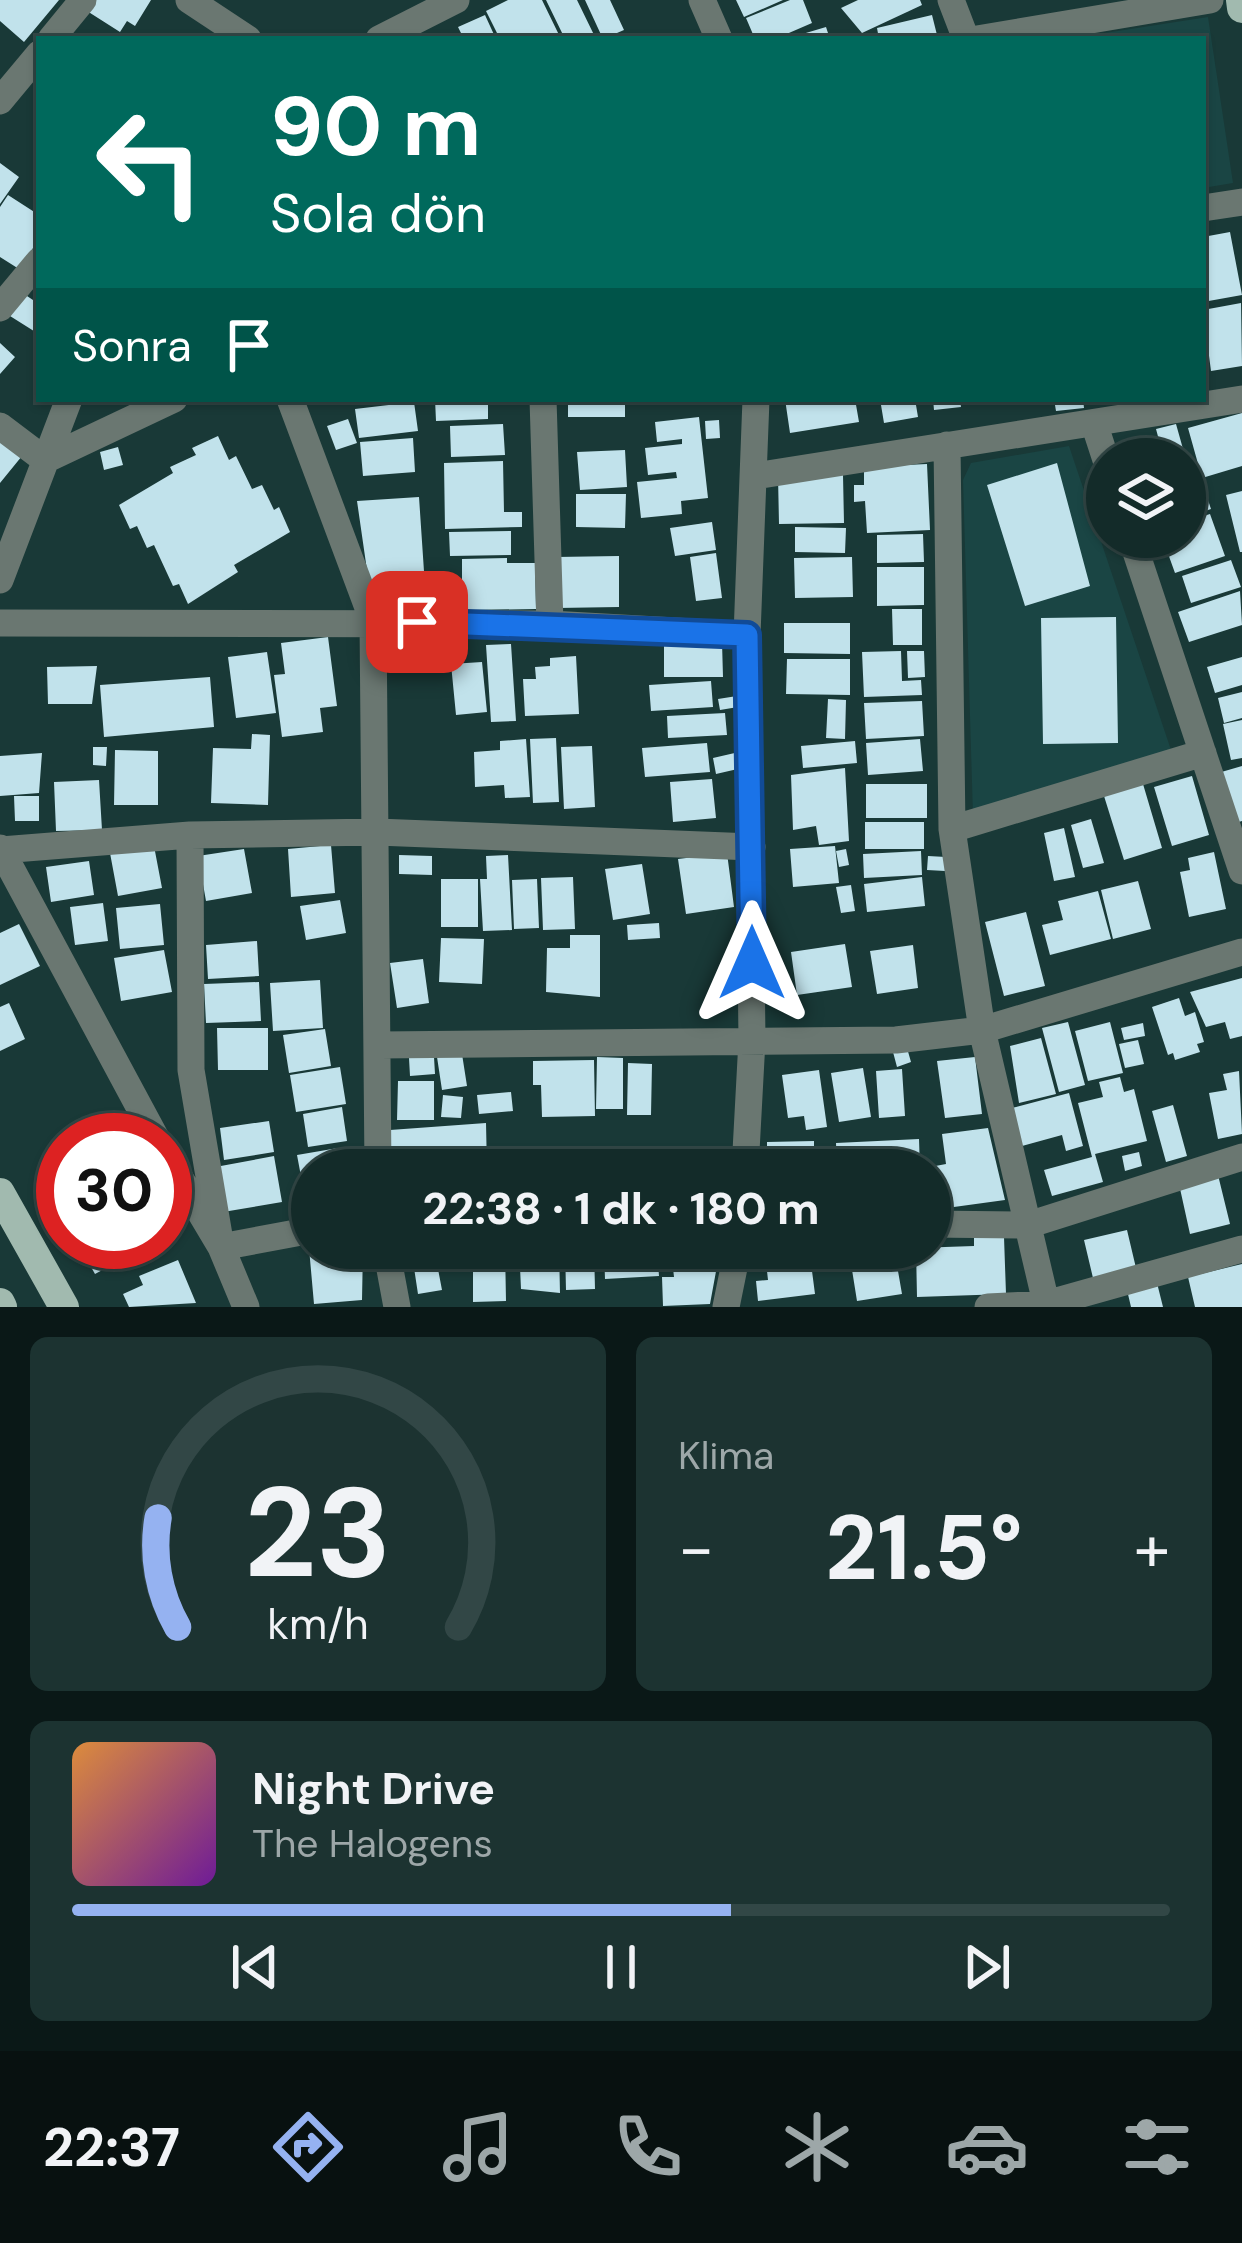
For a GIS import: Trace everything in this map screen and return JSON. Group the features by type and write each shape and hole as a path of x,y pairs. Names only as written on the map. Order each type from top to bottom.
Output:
{"main road":[{"path":"0,1193 64,1307"}],"street":[{"path":"53,36 83,0"},
{"path":"386,36 456,0"},
{"path":"702,0 718,36"},
{"path":"951,0 965,36"},
{"path":"1032,0 1038,30"},
{"path":"997,36 1210,0"},
{"path":"200,18 241,36"},
{"path":"0,101 36,58"},
{"path":"1206,208 1242,202"},
{"path":"0,308 36,265"},
{"path":"755,476 1242,399"},
{"path":"0,580 69,402"},
{"path":"45,460 169,402"},
{"path":"291,402 373,621 378,1149"},
{"path":"543,402 550,624"},
{"path":"746,1149 752,1040 747,635 756,402"},
{"path":"1094,424 1099,438"},
{"path":"0,426 45,460"},
{"path":"947,446 952,830 982,1030 1047,1305"},
{"path":"1139,558 1242,871"},
{"path":"0,622 550,624 747,635"},
{"path":"952,830 1203,753"},
{"path":"143,1113 1,849 190,835 377,832 752,847"},
{"path":"190,835 191,1070 220,1247"},
{"path":"380,1045 896,1040 982,1030 1242,952"},
{"path":"951,1224 1028,1226 1242,1157"},
{"path":"192,1200 247,1307"},
{"path":"220,1247 291,1234"},
{"path":"988,1307 1047,1305 1242,1249"},
{"path":"390,1269 397,1307"},
{"path":"726,1307 734,1269"}],"shaded area":[{"path":"1208,17 1233,183 1206,188 1206,36 1085,36"},
{"path":"1069,446 1086,497 1086,558 1107,558 1173,756 973,816 963,480 971,463"}],"building":[{"path":"0,0 59,0 24,42 0,21"},
{"path":"94,0 151,0 135,26 127,21 120,32 87,11"},
{"path":"508,0 542,0 560,36 498,36 486,11"},
{"path":"546,0 577,0 595,36 564,36"},
{"path":"585,0 610,0 624,30 602,36"},
{"path":"736,0 783,0 744,17"},
{"path":"790,0 803,0 812,23 782,36 754,36 746,18"},
{"path":"858,0 920,0 922,5 862,33 841,8"},
{"path":"485,15 495,36 462,36 458,27"},
{"path":"932,15 937,36 878,36 877,28"},
{"path":"826,27 829,36 796,36"},
{"path":"0,163 19,177 0,204"},
{"path":"8,195 36,213 36,244 19,269 0,257 0,207"},
{"path":"1230,232 1242,295 1206,301 1206,236"},
{"path":"24,294 36,302 36,332 10,316"},
{"path":"1241,303 1242,366 1211,371 1206,309"},
{"path":"0,343 15,357 0,374"},
{"path":"414,402 418,431 359,438 355,409"},
{"path":"435,402 488,402 488,419 436,421"},
{"path":"568,402 625,402 625,417 568,417"},
{"path":"785,402 856,402 859,422 790,433"},
{"path":"880,402 916,402 918,417 884,423"},
{"path":"933,402 960,402 961,407 934,410"},
{"path":"1054,402 1083,402 1084,408 1056,411"},
{"path":"1242,413 1242,466 1206,477 1206,438 1191,438 1188,428"},
{"path":"699,417 708,498 681,501 682,514 641,518 637,482 677,478 676,472 648,475 645,448 682,444 682,439 657,442 655,422"},
{"path":"348,419 357,443 336,450 327,426"},
{"path":"719,420 720,438 706,439 705,421"},
{"path":"503,424 505,455 451,457 450,426"},
{"path":"1176,424 1180,438 1158,438 1156,429"},
{"path":"218,436 229,460 236,456 252,489 262,485 274,510 279,507 290,532 234,565 238,572 188,604 179,584 173,586 154,545 147,548 137,526 130,529 119,505 173,473 170,467 196,455 192,448"},
{"path":"413,438 415,472 363,476 360,442"},
{"path":"0,439 22,456 0,483"},
{"path":"118,447 123,465 104,470 100,452"},
{"path":"625,450 627,487 580,490 577,452"},
{"path":"503,461 504,512 522,512 522,527 445,529 444,463"},
{"path":"1057,463 1090,586 1025,606 987,485"},
{"path":"927,464 930,530 867,533 865,501 854,502 854,485 864,485 864,467"},
{"path":"843,475 844,523 779,524 778,476"},
{"path":"1242,491 1242,552 1240,552 1226,495"},
{"path":"576,494 626,494 625,528 576,527"},
{"path":"419,497 426,601 372,605 357,501"},
{"path":"1210,514 1225,556 1175,573 1170,558 1206,558 1206,515"},
{"path":"712,522 716,550 675,556 670,528"},
{"path":"795,527 846,528 845,553 795,552"},
{"path":"511,531 511,555 450,556 449,532"},
{"path":"923,534 924,562 877,563 877,535"},
{"path":"716,553 722,598 696,601 690,557"},
{"path":"619,556 619,607 557,608 556,557"},
{"path":"852,557 853,597 795,598 794,558"},
{"path":"507,558 507,563 535,563 536,609 462,610 462,559"},
{"path":"1231,560 1241,587 1191,603 1182,576"},
{"path":"877,567 924,567 924,605 877,606"},
{"path":"1240,591 1242,625 1189,642 1178,612"},
{"path":"892,609 922,609 922,645 893,645"},
{"path":"1116,617 1118,743 1043,744 1041,618"},
{"path":"784,623 850,623 850,654 784,653"},
{"path":"328,637 337,706 320,708 323,732 282,737 274,675 285,674 281,643"},
{"path":"722,642 723,677 664,677 664,643"},
{"path":"511,644 516,721 491,722 486,645"},
{"path":"901,651 902,681 921,680 922,695 864,697 862,652"},
{"path":"907,651 924,651 925,677 908,678"},
{"path":"267,652 276,713 236,718 228,657"},
{"path":"576,656 579,714 525,716 523,679 536,679 535,667 550,666 550,658"},
{"path":"1242,657 1242,685 1215,693 1207,667"},
{"path":"787,659 850,659 850,695 786,694"},
{"path":"482,662 487,712 456,715 451,664"},
{"path":"97,666 92,704 48,704 47,667"},
{"path":"210,677 214,727 104,737 100,685"},
{"path":"711,681 713,707 651,711 649,685"},
{"path":"1242,692 1242,718 1224,723 1218,698"},
{"path":"737,696 738,707 720,710 718,699"},
{"path":"828,699 846,700 845,739 826,738"},
{"path":"922,701 924,736 866,739 864,703"},
{"path":"725,713 727,735 668,738 667,716"},
{"path":"1242,720 1242,758 1231,760 1223,724"},
{"path":"252,734 270,735 268,805 211,803 213,748 251,749"},
{"path":"556,738 559,802 533,803 530,739"},
{"path":"526,739 530,797 505,798 504,785 475,787 474,752 500,750 500,741"},
{"path":"920,739 923,771 868,775 866,743"},
{"path":"855,741 857,763 803,768 801,746"},
{"path":"707,743 710,772 645,777 642,748"},
{"path":"592,746 595,807 564,809 561,747"},
{"path":"93,747 107,747 106,766 93,765"},
{"path":"115,750 158,751 158,805 114,805"},
{"path":"739,752 742,768 716,774 713,758"},
{"path":"42,753 39,793 0,796 0,756"},
{"path":"1242,766 1242,821 1232,824 1218,773"},
{"path":"845,768 849,841 819,845 816,826 793,830 791,775"},
{"path":"1192,776 1209,835 1172,846 1154,787"},
{"path":"712,779 716,818 673,822 670,782"},
{"path":"99,780 102,830 56,831 54,782"},
{"path":"866,784 927,784 927,818 866,818"},
{"path":"1143,784 1162,848 1124,860 1104,796"},
{"path":"14,796 39,796 39,821 15,821"},
{"path":"1091,819 1104,863 1083,868 1071,825"},
{"path":"865,822 924,822 924,849 865,849"},
{"path":"1064,828 1075,877 1054,881 1044,833"},
{"path":"331,845 335,893 291,897 288,849"},
{"path":"154,846 162,888 118,896 110,853"},
{"path":"835,846 839,883 793,887 790,849"},
{"path":"244,849 252,893 206,901 198,856"},
{"path":"846,849 849,865 839,867 836,851"},
{"path":"921,851 922,875 864,878 863,854"},
{"path":"1214,852 1226,909 1189,917 1180,872 1190,870 1188,858"},
{"path":"727,853 734,907 686,914 678,859"},
{"path":"399,855 432,856 432,875 399,874"},
{"path":"508,855 512,930 483,931 480,879 487,879 486,856"},
{"path":"928,856 946,857 945,871 927,870"},
{"path":"89,861 94,895 51,902 46,867"},
{"path":"642,864 650,914 613,920 605,869"},
{"path":"573,877 575,929 543,930 541,878"},
{"path":"922,877 925,906 867,912 864,884"},
{"path":"441,879 478,879 478,927 441,927"},
{"path":"537,879 539,928 514,929 512,880"},
{"path":"1138,881 1151,929 1113,939 1101,890"},
{"path":"851,885 855,911 841,913 836,887"},
{"path":"1098,891 1111,939 1050,955 1042,925 1063,920 1058,901"},
{"path":"340,900 346,933 306,940 300,906"},
{"path":"103,903 108,941 75,945 70,907"},
{"path":"160,904 164,945 120,949 116,908"},
{"path":"1026,912 1045,986 1004,996 985,922"},
{"path":"659,923 660,938 628,940 627,925"},
{"path":"19,924 40,966 0,985 0,933"},
{"path":"570,935 600,935 600,997 546,992 547,948 570,948"},
{"path":"441,938 484,939 482,984 439,982"},
{"path":"257,941 259,976 208,979 206,945"},
{"path":"845,944 852,987 797,995 791,952"},
{"path":"913,945 918,988 877,994 870,951"},
{"path":"164,950 172,992 121,1001 114,958"},
{"path":"423,959 429,1003 397,1008 390,963"},
{"path":"1242,978 1242,1036 1230,1039 1225,1022 1206,1027 1190,992"},
{"path":"320,980 323,1028 273,1031 270,983"},
{"path":"259,982 261,1021 206,1023 204,984"},
{"path":"1179,998 1185,1016 1195,1012 1204,1042 1197,1044 1200,1052 1175,1060 1173,1053 1168,1055 1152,1007"},
{"path":"9,1003 25,1039 0,1051 0,1007"},
{"path":"1068,1022 1085,1085 1059,1092 1042,1028"},
{"path":"1110,1022 1123,1073 1088,1081 1075,1031"},
{"path":"1143,1023 1145,1036 1124,1040 1121,1028"},
{"path":"217,1028 268,1028 268,1070 218,1070"},
{"path":"325,1029 331,1066 289,1073 283,1035"},
{"path":"1041,1038 1056,1094 1019,1103 1010,1046"},
{"path":"1138,1040 1144,1064 1125,1068 1119,1044"},
{"path":"907,1048 911,1062 897,1067 893,1052"},
{"path":"462,1054 467,1086 442,1090 437,1057"},
{"path":"434,1057 435,1074 410,1076 409,1058"},
{"path":"597,1057 623,1058 623,1109 596,1109"},
{"path":"975,1057 982,1114 945,1118 937,1061"},
{"path":"594,1060 595,1116 542,1117 541,1085 533,1085 533,1061"},
{"path":"628,1063 652,1064 651,1115 627,1115"},
{"path":"340,1067 346,1104 296,1112 290,1075"},
{"path":"863,1068 871,1117 839,1122 831,1073"},
{"path":"902,1069 905,1116 879,1118 876,1071"},
{"path":"819,1070 827,1127 806,1130 804,1116 788,1118 782,1075"},
{"path":"1239,1071 1242,1134 1218,1139 1209,1093 1227,1090 1223,1074"},
{"path":"1120,1077 1124,1092 1134,1089 1147,1141 1095,1154 1103,1182 1052,1196 1044,1170 1092,1157 1078,1103 1103,1097 1099,1082"},
{"path":"398,1081 434,1081 434,1120 397,1120"},
{"path":"511,1092 513,1111 479,1114 477,1095"},
{"path":"1069,1093 1083,1146 1066,1151 1062,1135 1022,1146 1012,1108"},
{"path":"443,1095 463,1097 461,1118 441,1117"},
{"path":"1173,1105 1187,1156 1166,1162 1152,1111"},
{"path":"342,1107 347,1141 308,1147 303,1114"},
{"path":"269,1121 274,1152 224,1160 220,1128"},
{"path":"486,1123 487,1149 390,1149 390,1130"},
{"path":"988,1128 1005,1200 951,1207 951,1149 944,1149 942,1134"},
{"path":"919,1139 919,1149 836,1149 836,1143"},
{"path":"814,1141 814,1149 767,1149 767,1142"},
{"path":"1139,1152 1142,1166 1125,1171 1122,1156"},
{"path":"274,1156 282,1202 217,1213 210,1168"},
{"path":"1218,1175 1230,1224 1190,1234 1179,1184"},
{"path":"1127,1230 1136,1268 1093,1278 1084,1240"},
{"path":"1004,1237 1006,1294 917,1297 916,1269 951,1269 951,1247 974,1246 974,1238"},
{"path":"1242,1264 1242,1307 1195,1307 1188,1277"},
{"path":"156,1269 182,1269 196,1303 129,1307 123,1294 143,1285 139,1276"},
{"path":"311,1269 363,1269 362,1300 314,1304"},
{"path":"414,1269 438,1269 442,1290 418,1294"},
{"path":"473,1269 505,1269 506,1301 473,1302"},
{"path":"520,1269 559,1269 560,1293 521,1289"},
{"path":"566,1269 595,1269 595,1289 566,1290"},
{"path":"605,1269 658,1269 659,1276 605,1279"},
{"path":"673,1269 716,1269 710,1304 663,1306 662,1277 674,1277"},
{"path":"767,1269 812,1269 815,1294 758,1301 756,1281 768,1280"},
{"path":"852,1269 898,1269 902,1294 857,1301"},
{"path":"1157,1283 1163,1307 1131,1307 1127,1290"}],"route":[{"path":"417,622 747,635 752,963"}]}
